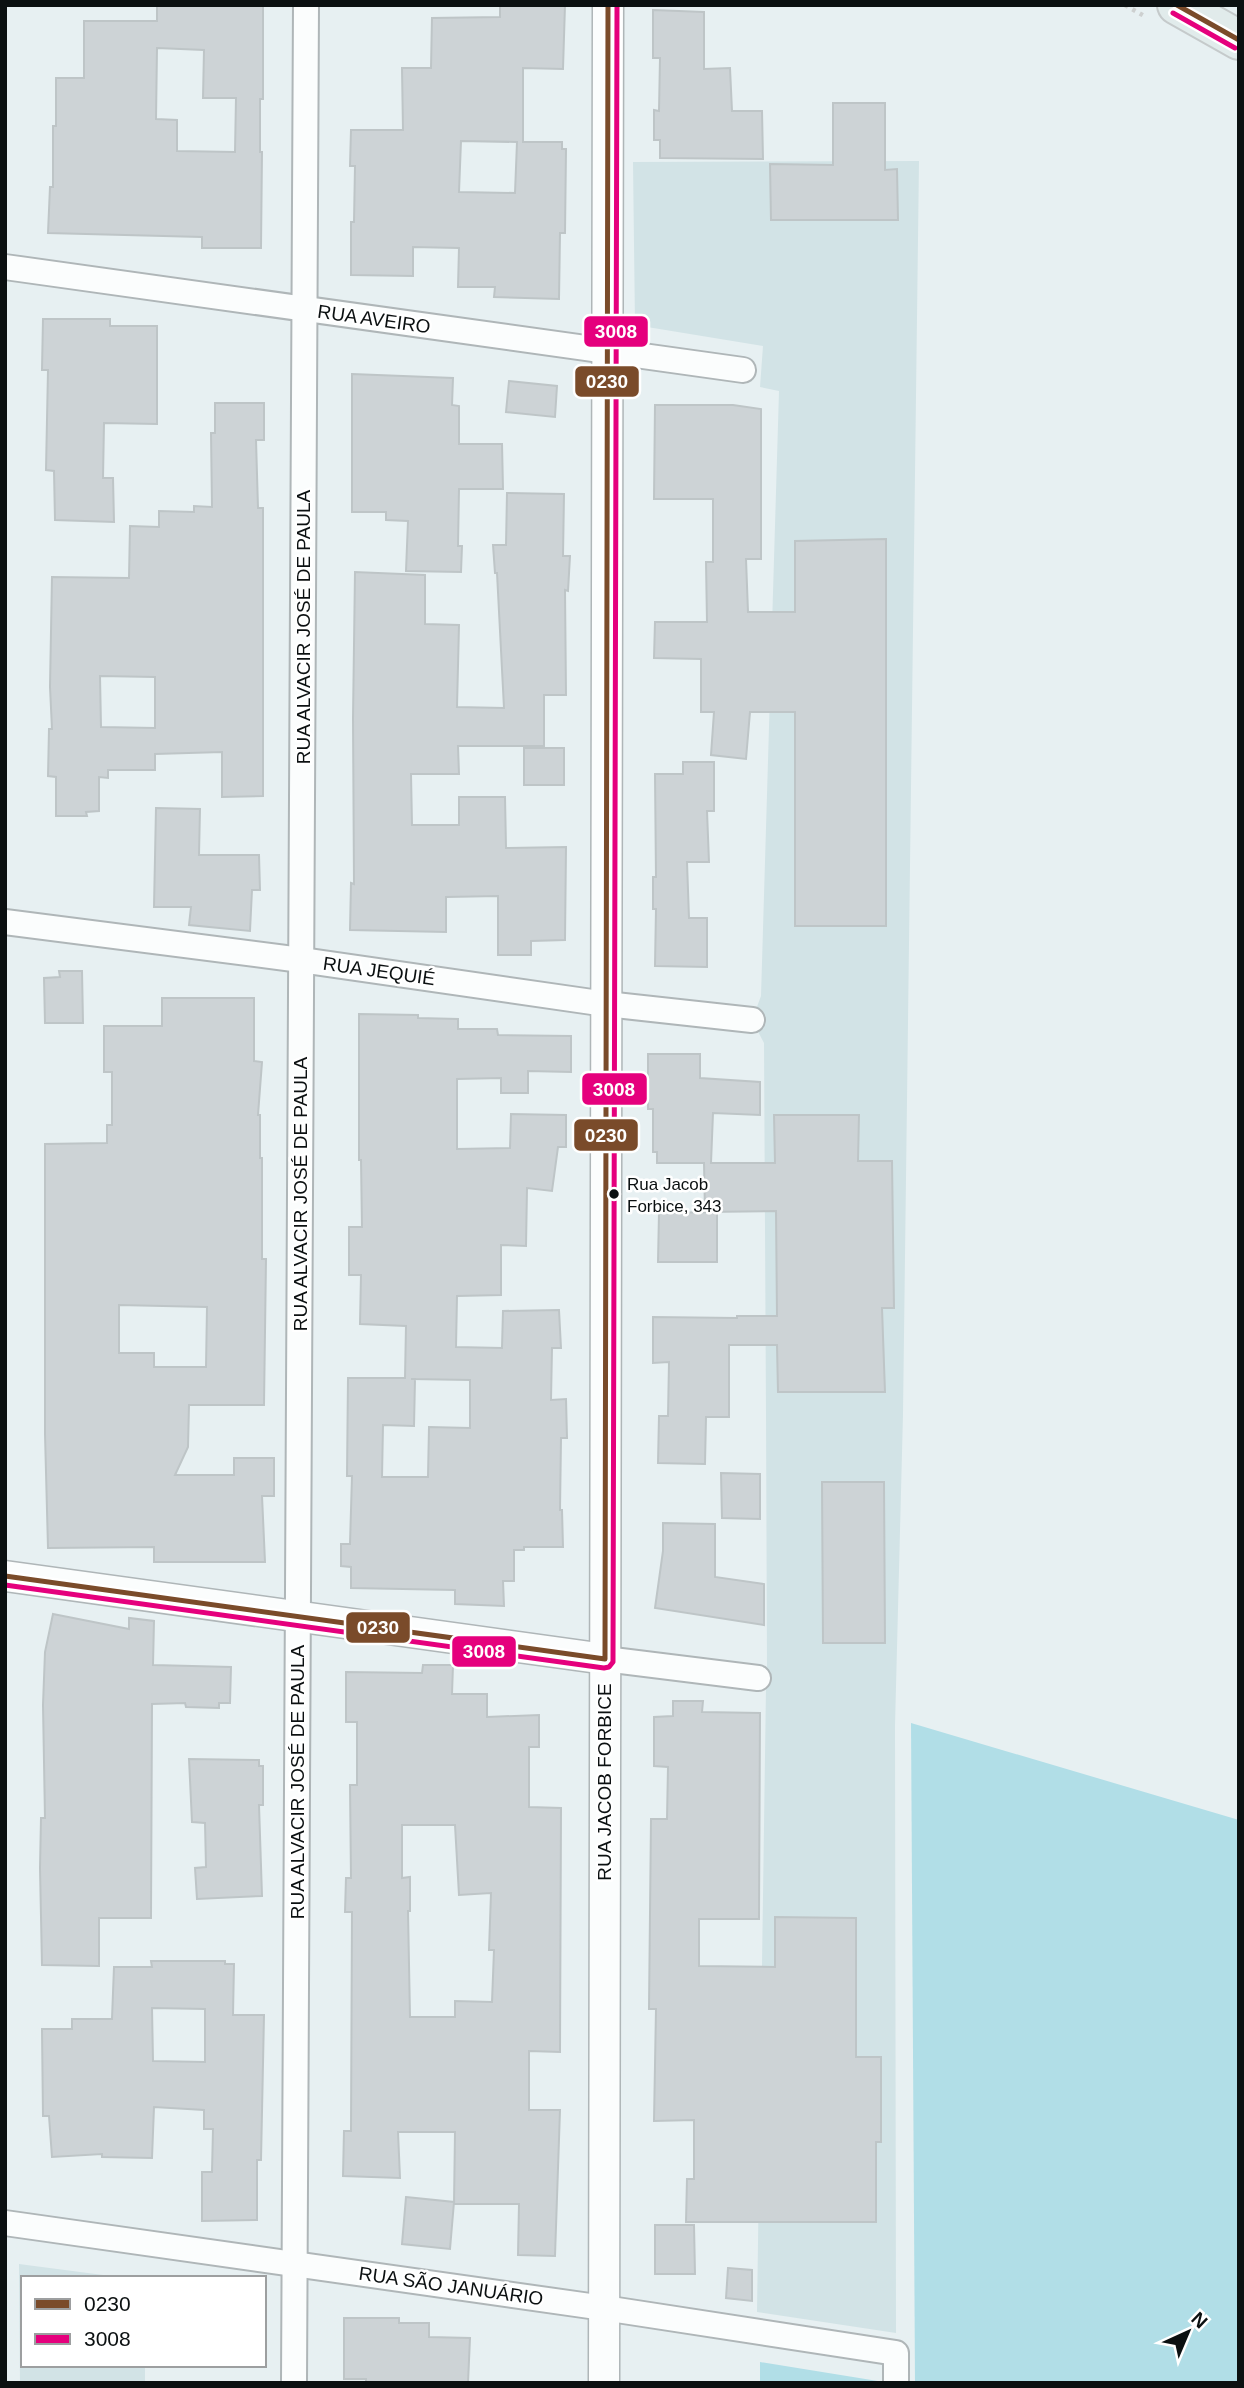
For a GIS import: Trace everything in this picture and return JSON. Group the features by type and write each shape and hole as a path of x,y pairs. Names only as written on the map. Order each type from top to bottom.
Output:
{"main road":[{"path":"1177,5 1239,40"}],"street":[{"name":"RUA ALVACIR JOSÉ DE PAULA","path":"294,2383 306,5"},
{"name":"RUA JACOB FORBICE","path":"604,2383 607,5"},
{"name":"RUA AVEIRO","path":"5,267 743,370"},
{"name":"RUA JEQUIÉ","path":"5,922 301,960 606,1004 752,1020"},
{"path":"5,1576 758,1678"},
{"name":"RUA SÃO JANUÁRIO","path":"5,2223 604,2308 896,2353 896,2383"}],"shaded area":[{"path":"919,161 903,1414 895,1726 896,2333 757,2312 766,1687 758,1678 767,1669 764,1043 752,1020 761,996 779,391 760,387 763,346 635,325 633,162"},
{"path":"911,1723 1239,1820 1239,2383 915,2383"},
{"path":"19,2264 111,2276 21,2276 21,2367 145,2367 145,2383 20,2383"},
{"path":"760,2362 890,2383 760,2383"}],"building":[{"path":"157,5 263,5 263,99 260,99 261,248 202,248 202,237 48,233 50,187 53,187 56,78 84,78 84,21 157,21","holes":["157,48 204,50 203,98 236,98 235,152 177,151 177,120 156,119"]},
{"path":"500,5 565,5 563,69 523,68 523,142 562,142 562,149 566,149 565,233 560,233 559,299 494,297 495,287 458,287 459,248 413,247 413,276 351,275 355,166 350,166 351,130 403,130 402,68 431,68 432,18 500,17","holes":["461,141 517,142 515,193 459,192"]},
{"path":"653,10 704,12 704,69 730,68 732,111 762,111 763,159 660,158 660,140 654,140 654,110 659,111 660,58 653,58"},
{"path":"833,103 885,103 885,170 897,169 898,220 771,220 770,164 833,165"},
{"path":"43,319 110,319 110,326 157,326 157,424 104,423 103,478 113,478 114,522 55,520 54,471 46,470 48,370 42,370"},
{"path":"352,374 453,378 452,405 459,406 459,444 502,444 503,489 459,489 458,546 462,546 461,572 406,571 408,521 386,520 386,512 352,512"},
{"path":"509,381 557,386 555,417 506,412"},
{"path":"215,403 264,403 264,440 256,440 258,508 263,508 263,796 222,797 222,752 155,754 155,770 108,770 108,778 99,777 99,811 86,812 87,816 56,816 56,777 48,776 49,729 52,729 52,577 129,578 130,526 159,527 159,511 194,512 194,506 212,507 211,433 215,433","holes":["100,676 155,677 155,728 101,727"]},
{"path":"655,405 733,405 761,409 761,559 746,559 748,612 795,612 795,541 886,539 886,926 795,926 795,712 750,712 746,759 711,755 714,712 701,712 701,659 654,658 655,622 707,622 706,562 713,562 713,499 654,499"},
{"path":"507,493 564,494 563,556 570,556 568,591 565,590 566,695 544,695 544,746 458,746 459,774 411,774 412,825 459,825 459,797 505,797 506,848 566,847 565,940 531,941 531,955 498,955 498,896 446,897 446,932 350,930 351,883 354,884 355,572 425,575 425,624 459,625 457,707 504,708 497,573 493,545 506,545"},
{"path":"524,748 564,748 564,785 524,785"},
{"path":"683,762 714,762 714,811 707,811 709,862 687,862 689,918 707,918 707,967 655,966 655,774 683,774"},
{"path":"156,808 200,809 199,855 259,855 260,890 252,890 250,931 189,925 191,907 154,907"},
{"path":"59,971 82,971 83,1023 45,1023 44,978 60,977"},
{"path":"162,998 254,998 254,1061 262,1062 258,1115 262,1158 262,1259 266,1259 264,1405 189,1405 188,1447 175,1475 234,1475 234,1458 274,1458 274,1496 262,1496 265,1562 154,1562 154,1547 48,1548 45,1434 45,1144 107,1143 107,1125 112,1125 112,1072 104,1072 104,1026 162,1026","holes":["119,1305 207,1307 206,1367 154,1367 154,1353 119,1353"]},
{"path":"359,1014 458,1019 458,1029 497,1029 498,1035 571,1036 571,1072 528,1071 528,1093 501,1093 501,1078 457,1079 457,1149 510,1148 511,1114 566,1115 566,1147 558,1147 552,1191 527,1188 526,1246 501,1245 501,1295 457,1296 456,1347 502,1348 503,1311 559,1310 561,1348 552,1348 551,1400 566,1399 567,1438 561,1438 560,1510 563,1547 524,1547 524,1550 514,1550 514,1581 503,1581 504,1606 455,1604 455,1590 351,1588 351,1567 341,1566 341,1544 350,1544 352,1476 347,1476 348,1378 405,1378 406,1326 360,1324 361,1275 349,1275 349,1227 362,1227","holes":["415,1379 470,1380 470,1428 429,1427 428,1477 382,1477 383,1425 414,1426"]},
{"path":"648,1054 700,1054 700,1078 760,1082 760,1115 713,1113 711,1163 775,1163 774,1115 859,1115 858,1161 892,1161 894,1308 882,1308 885,1392 778,1392 777,1345 729,1345 729,1417 706,1417 705,1464 658,1463 659,1416 668,1416 669,1362 653,1363 653,1317 777,1316 776,1211 705,1212 704,1163 657,1163 657,1152 653,1152 653,1109 648,1109"},
{"path":"717,1212 717,1262 658,1262 659,1213"},
{"path":"721,1473 760,1474 760,1519 722,1518"},
{"path":"822,1482 884,1482 885,1643 823,1643"},
{"path":"663,1523 715,1524 715,1577 764,1584 764,1625 655,1608 663,1551"},
{"path":"53,1614 129,1629 129,1618 154,1621 153,1665 231,1667 230,1703 219,1703 219,1708 186,1707 185,1703 152,1704 151,1918 99,1918 99,1966 42,1965 41,1818 45,1818 43,1705 45,1652"},
{"path":"423,1665 453,1665 452,1694 487,1694 487,1717 539,1715 539,1747 529,1747 529,1807 561,1808 560,2052 529,2051 529,2110 560,2110 555,2256 518,2255 519,2204 454,2204 455,2132 398,2132 400,2178 343,2176 344,2131 351,2131 352,1912 345,1912 346,1878 351,1878 350,1785 357,1785 357,1722 346,1722 346,1672 422,1673","holes":["402,1825 455,1825 459,1895 491,1893 489,1950 494,1950 492,2002 455,2001 455,2017 410,2017 410,1877 402,1878"]},
{"path":"673,1701 703,1701 702,1712 760,1713 759,1919 699,1919 699,1966 775,1967 775,1917 856,1918 856,2057 881,2057 881,2142 876,2142 876,2222 686,2222 687,2179 694,2179 694,2120 654,2121 656,2009 649,2009 651,1819 667,1819 668,1767 654,1766 654,1717 673,1716"},
{"path":"189,1759 259,1760 259,1766 263,1766 263,1805 259,1805 262,1896 197,1899 195,1868 206,1867 205,1823 192,1822"},
{"path":"151,1961 225,1961 225,1964 234,1964 233,2015 264,2015 257,2220 202,2221 202,2172 212,2172 213,2129 204,2129 204,2110 154,2107 152,2158 102,2157 102,2154 52,2157 49,2116 43,2116 42,2029 72,2029 72,2019 112,2019 114,1967 152,1967","holes":["152,2008 205,2009 205,2062 153,2061"]},
{"path":"406,2197 454,2202 450,2249 402,2244"},
{"path":"655,2225 694,2225 695,2274 655,2274"},
{"path":"728,2268 752,2270 752,2301 726,2298"},
{"path":"344,2318 399,2318 399,2323 429,2323 429,2337 470,2338 468,2383 366,2383 366,2379 344,2379"}],"transit line":[{"name":"0230","path":"5,1576 605,1659 608,5"},
{"name":"3008","path":"5,1585 604,1668 613,1662 617,5"},
{"name":"0230","path":"1177,5 1239,40"},
{"name":"3008","path":"1173,13 1235,48"}],"place":[{"name":"Rua Jacob Forbice, 343","path":"614,1194"}]}
